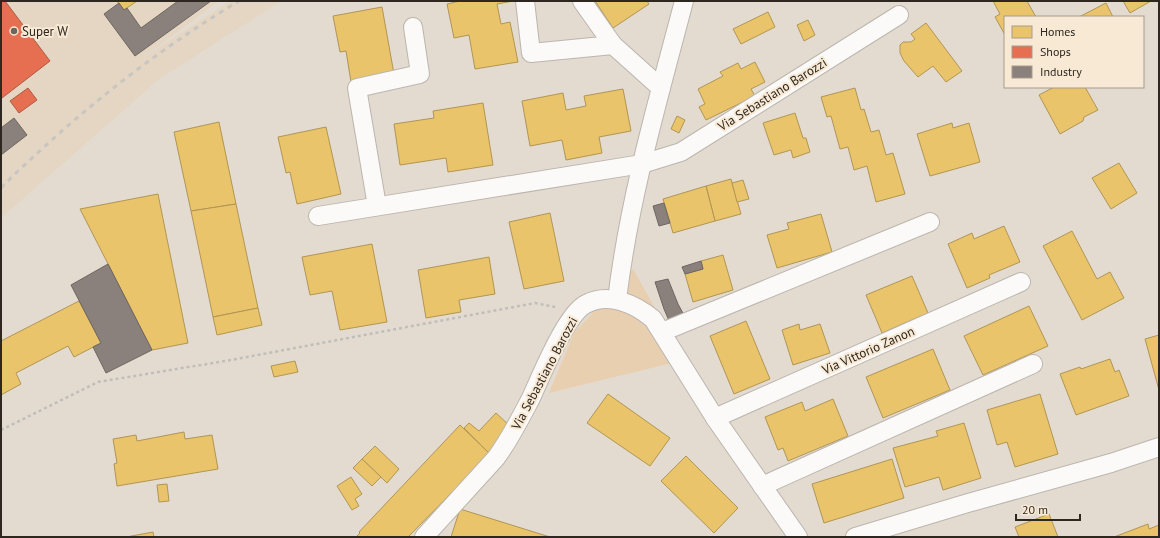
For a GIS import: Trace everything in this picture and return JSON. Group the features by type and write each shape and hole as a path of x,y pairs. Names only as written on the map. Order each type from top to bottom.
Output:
{"street":[{"path":"525,1 531,53 613,45"},
{"path":"582,1 613,45 662,88"},
{"path":"684,1 642,164 622,258 617,300 631,305 653,319 715,418 798,537"},
{"name":"Via Sebastiano Barozzi","path":"318,216 642,164 681,152 899,15"},
{"path":"377,206 357,88 420,74 413,27"},
{"path":"662,332 930,222"},
{"name":"Via Vittorio Zanon","path":"715,418 1021,282"},
{"name":"Via Sebastiano Barozzi","path":"424,537 496,458 505,446 530,400 562,332 577,311 584,304 593,301 605,299 617,300"},
{"path":"762,486 1033,364"},
{"path":"856,537 968,503 1111,463 1159,447"}],"path":[{"path":"1,430 98,382 231,360 535,303 577,311"}],"shaded area":[{"path":"1,1 219,1 140,60 230,1 281,1 158,80 1,218"},
{"path":"633,269 684,360 549,393 574,333"}],"building: Homes":[{"path":"117,1 137,1 124,10"},
{"path":"460,1 513,1 497,4 501,24 510,22 518,62 475,69 469,35 454,38 447,4"},
{"path":"595,1 647,1 649,4 613,28"},
{"path":"993,1 1027,1 1035,16 1004,16 1004,33 995,17 1000,14"},
{"path":"1123,1 1151,1 1130,13"},
{"path":"1106,3 1112,16 1081,16"},
{"path":"382,7 394,74 351,82 346,51 340,52 333,16"},
{"path":"768,12 775,27 741,44 733,29"},
{"path":"808,20 815,35 804,41 797,25"},
{"path":"926,23 962,71 946,82 933,66 918,77 904,61 900,53 900,45 903,42 911,42 915,39 911,34"},
{"path":"755,62 765,82 751,89 755,96 706,120 699,107 705,104 698,89 723,76 720,72 738,63 741,69"},
{"path":"855,88 861,110 864,109 871,132 879,130 886,155 893,153 905,194 876,202 867,166 854,170 848,147 840,149 831,116 827,117 821,97"},
{"path":"1052,88 1086,88 1098,110 1084,117 1083,121 1060,134 1039,95"},
{"path":"623,89 631,131 599,137 602,153 566,160 562,140 530,146 522,101 563,93 566,110 586,106 584,96"},
{"path":"483,103 493,165 448,172 446,158 400,165 394,124 434,118 433,111"},
{"path":"795,113 803,138 806,138 810,152 793,158 791,150 774,155 763,123"},
{"path":"677,116 685,120 679,133 671,129"},
{"path":"219,122 236,204 191,211 174,132"},
{"path":"952,123 953,128 969,123 980,162 930,176 917,134"},
{"path":"326,127 341,194 297,204 290,172 286,173 278,137"},
{"path":"1119,163 1137,193 1111,209 1092,178"},
{"path":"731,179 741,214 715,221 706,186"},
{"path":"743,180 749,199 737,202 732,183"},
{"path":"706,186 715,221 673,233 663,199"},
{"path":"158,194 188,343 152,350 80,209"},
{"path":"236,204 258,308 213,317 191,211"},
{"path":"550,213 564,281 524,289 509,222"},
{"path":"821,214 832,252 777,268 767,235 789,229 787,223"},
{"path":"1004,226 1020,262 989,275 990,278 967,288 948,244 972,233 974,239"},
{"path":"1072,231 1097,279 1110,272 1124,298 1082,320 1043,246"},
{"path":"372,244 387,322 340,330 332,291 310,295 302,257"},
{"path":"723,255 733,290 693,302 685,274 703,269 701,261"},
{"path":"489,257 495,294 459,300 461,312 426,318 418,270"},
{"path":"912,276 928,313 882,333 866,295"},
{"path":"79,301 101,343 74,357 68,346 16,373 21,384 1,395 1,341"},
{"path":"1029,306 1048,346 983,375 964,336"},
{"path":"258,308 262,325 217,335 213,317"},
{"path":"746,321 770,379 734,394 710,336"},
{"path":"799,324 800,330 820,324 830,353 793,365 782,330"},
{"path":"1159,335 1159,390 1145,339"},
{"path":"933,349 950,390 883,418 866,377"},
{"path":"1110,359 1115,372 1119,370 1129,396 1076,415 1060,374 1080,367 1081,369"},
{"path":"295,361 298,372 274,377 271,366"},
{"path":"608,394 670,438 650,466 587,423"},
{"path":"1040,394 1058,454 1015,467 1007,442 997,445 987,410"},
{"path":"833,399 848,436 788,461 783,448 778,450 765,417 802,402 805,411"},
{"path":"496,413 511,427 490,454 464,428 469,423 479,431"},
{"path":"964,423 981,478 943,490 939,477 905,487 893,448 938,436 936,431"},
{"path":"460,425 490,454 408,537 356,537 360,533 359,532"},
{"path":"184,432 185,439 212,435 218,469 117,486 114,464 117,463 113,439 136,435 137,441"},
{"path":"375,446 399,469 387,483 362,459"},
{"path":"686,456 738,508 714,533 661,481"},
{"path":"362,459 381,477 372,486 353,468"},
{"path":"892,459 904,498 824,523 812,484"},
{"path":"351,477 362,494 355,499 359,506 352,510 337,486"},
{"path":"167,484 169,501 159,502 157,485"},
{"path":"460,509 550,537 451,537"},
{"path":"1049,514 1058,537 1019,537 1015,527"},
{"path":"1148,524 1149,529 1159,525 1159,537 1114,537"},
{"path":"153,532 154,537 126,537"}],"building: Shops":[{"name":"Super W","path":"1,1 5,1 50,61 2,98 1,96"},
{"path":"28,88 37,100 19,113 10,101"}],"building: Industry":[{"path":"178,1 211,1 135,56 104,14 119,3 124,10 127,8 141,28"},
{"path":"14,118 27,135 1,155 1,128"},
{"path":"664,203 670,223 659,226 653,206"},
{"path":"701,261 703,269 685,274 682,267"},
{"path":"108,264 152,350 106,373 93,347 101,343 71,285"},
{"path":"668,279 685,317 670,323 655,282"}],"railway":[{"path":"1,188 66,128 113,88 162,51 239,1"}],"place":[{"name":"Super W","path":"14,31"}]}
